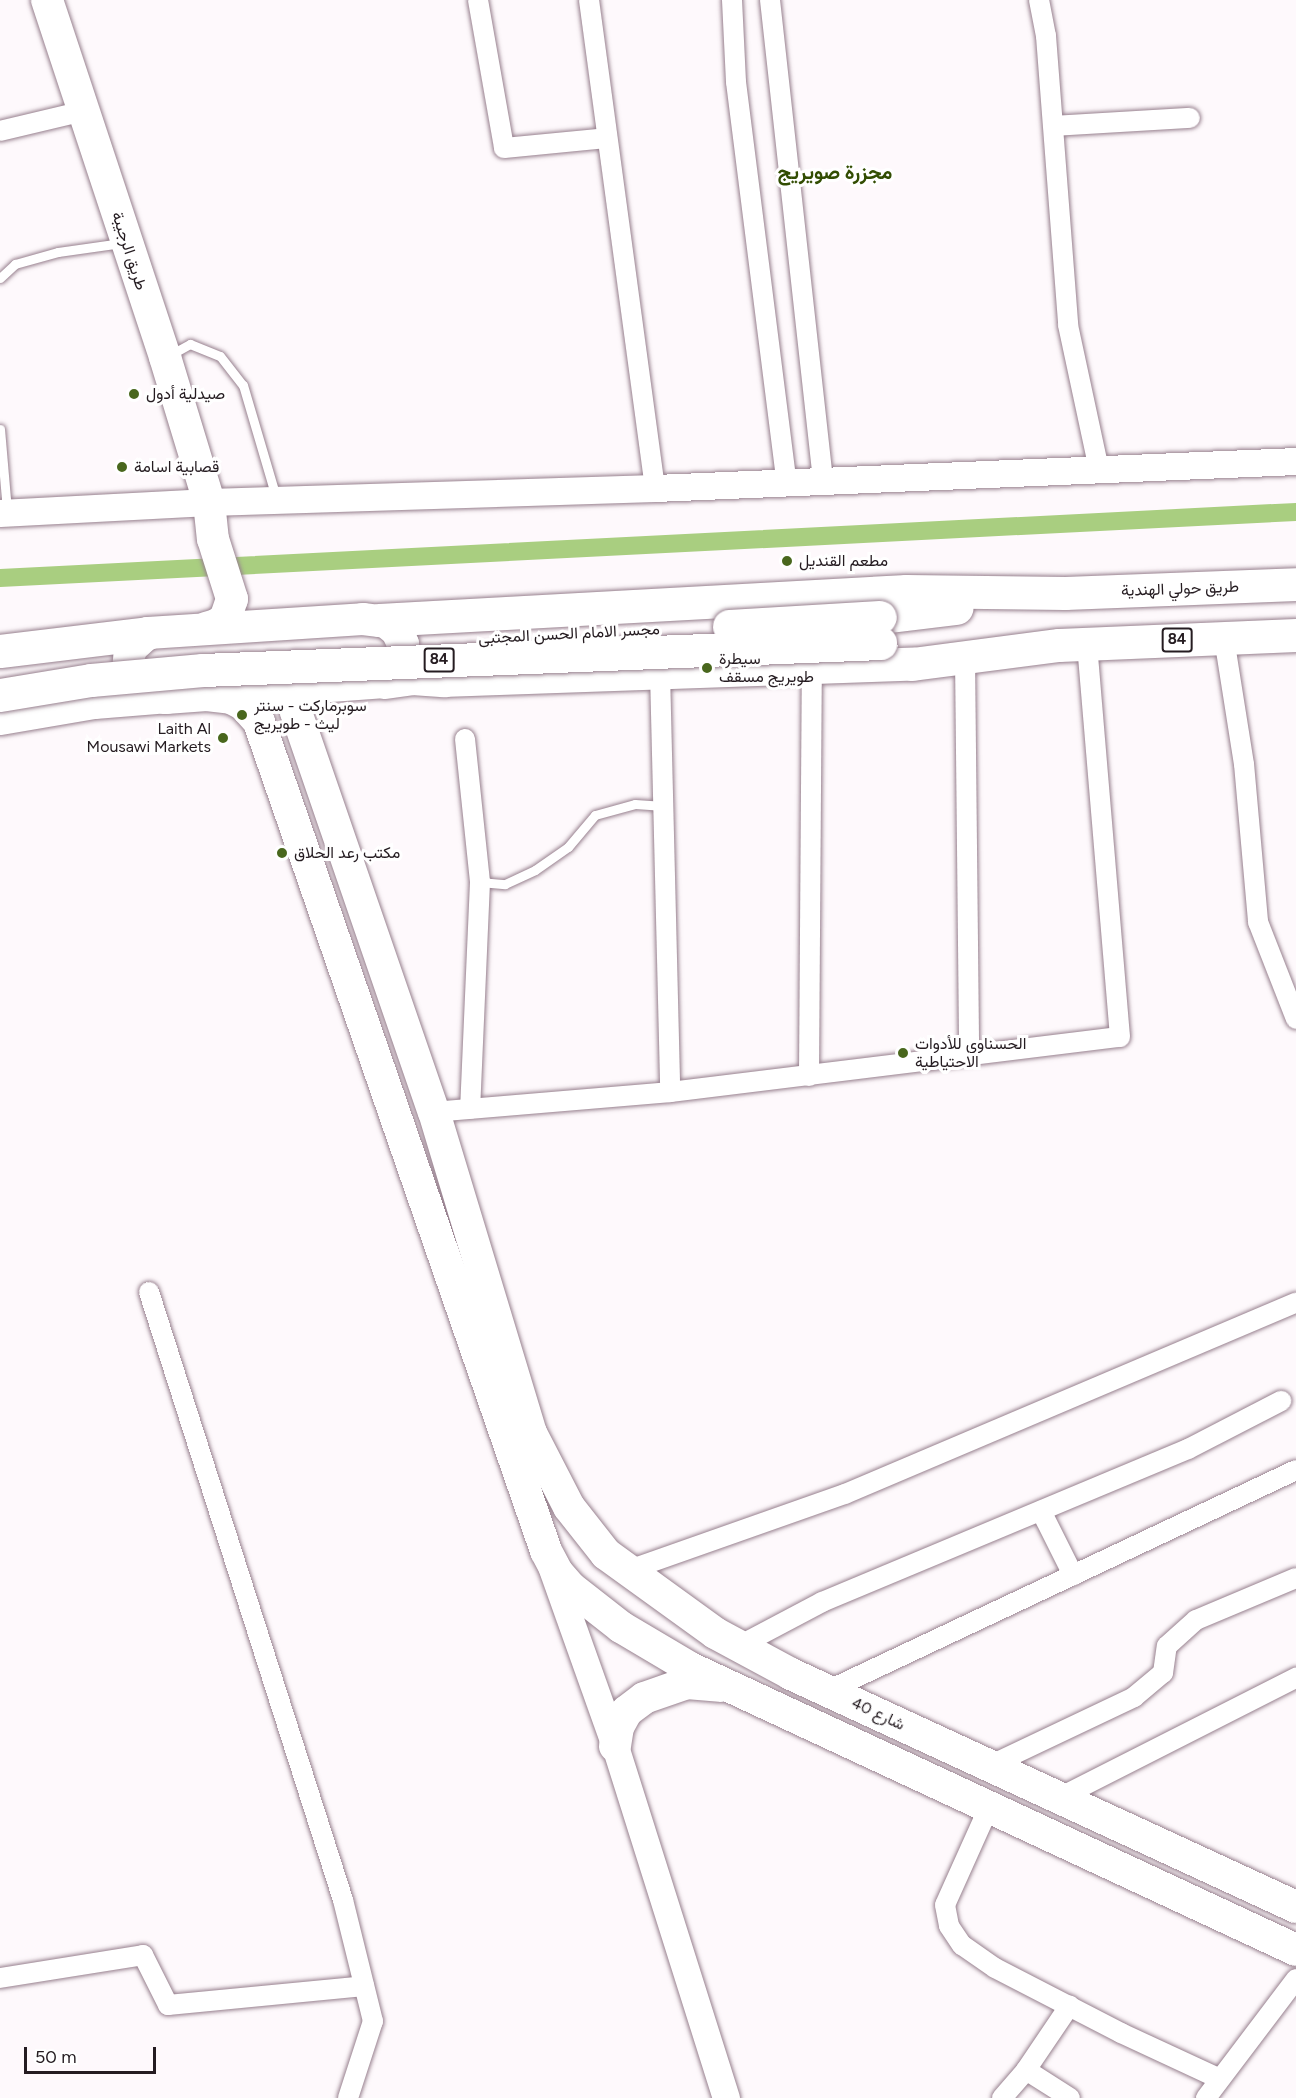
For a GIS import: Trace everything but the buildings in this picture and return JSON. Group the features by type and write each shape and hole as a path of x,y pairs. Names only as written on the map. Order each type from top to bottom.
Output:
{"highway":[{"name":"طريق حولي الهندية","path":"1065,593 1296,584"},
{"path":"379,620 906,591 1065,593"},
{"name":"مجسر الامام الحسن المجتبى","path":"0,695 91,680 203,670 880,630 1065,593"},
{"path":"437,617 420,633 417,647 424,668 444,680"},
{"name":"مجسر الامام الحسن المجتبى","path":"0,676 86,663 200,652 880,630 1073,644"},
{"path":"0,651 148,633"},
{"name":"84","path":"1073,644 1296,634"},
{"path":"94,638 112,649 120,669 114,689 97,702"},
{"path":"385,682 412,678 444,680 912,664 1073,644"},
{"path":"0,718 97,702 156,697"}],"main road":[{"name":"طريق الرجيبة","path":"47,0 165,357 209,502 242,596"},
{"path":"4,513 209,502 656,489 1296,461"},
{"path":"206,628 225,619 242,596 258,604 271,615 293,623"},
{"path":"379,620 397,631 404,651 399,671 385,682 322,688 156,697 135,684 128,671 130,649 148,633 293,623 379,620"},
{"path":"322,688 303,693 296,703 296,712 434,1112 531,1433 546,1551 557,1572 589,1604 680,1662 728,1687 1296,1950"},
{"path":"207,695 231,698 243,704 259,722 615,1746 726,2098"},
{"name":"شارع 40","path":"531,1433 569,1507 591,1537 626,1571 715,1633 827,1691 1296,1907"},
{"path":"615,1746 618,1727 627,1711 644,1698 687,1683 728,1687"}],"street":[{"path":"478,0 504,148 607,138"},
{"path":"589,0 656,489"},
{"path":"732,0 736,82 787,483"},
{"path":"770,0 822,482"},
{"path":"1039,0 1046,36 1068,325 1099,469"},
{"path":"0,131 84,111"},
{"path":"1054,126 1190,118"},
{"path":"1224,638 1244,764 1258,922 1296,1019"},
{"path":"434,1112 670,1092 1120,1037 1073,644"},
{"path":"965,656 969,1055"},
{"path":"809,1076 812,668"},
{"path":"660,672 670,1092"},
{"path":"465,739 480,882 470,1109"},
{"path":"149,1292 343,1900 373,2021 348,2098"},
{"path":"626,1571 845,1494 1296,1303"},
{"path":"739,1646 822,1602 1188,1449 1281,1401"},
{"path":"827,1691 1296,1470"},
{"path":"1041,1511 1073,1575"},
{"path":"989,1766 1134,1697 1163,1672 1167,1646 1196,1620 1296,1578"},
{"path":"1059,1798 1296,1678"},
{"path":"989,1807 945,1905 949,1926 962,1945 995,1968 1121,2033 1220,2079"},
{"path":"0,1978 143,1955 168,2005 364,1986"},
{"path":"1206,2098 1296,1979"},
{"path":"1002,2098 1026,2070 1070,2005"},
{"path":"1026,2070 1070,2098"}],"lane":[{"path":"0,278 15,264 58,252 127,243"},
{"path":"165,357 190,344 220,356 226,363 243,385 277,500"},
{"path":"0,429 4,513"},
{"path":"480,882 505,884 535,870 568,847 596,815 635,804 664,806"}],"waterway":[{"path":"0,578 1296,512"}],"place":[{"name":"صيدلية أدول","path":"134,394"},
{"name":"قصابية اسامة","path":"122,467"},
{"name":"مطعم القنديل","path":"787,561"},
{"name":"سيطرة طويريج مسقف","path":"707,668"},
{"name":"سوبرماركت - سنتر ليث - طويريج","path":"242,715"},
{"name":"Laith Al Mousawi Markets","path":"223,738"},
{"name":"مكتب رعد الحلاق","path":"282,853"},
{"name":"الحسناوي للأدوات الاحتياطية","path":"903,1053"}],"district":[{"name":"مجزرة صويريج","path":"835,172"}]}
